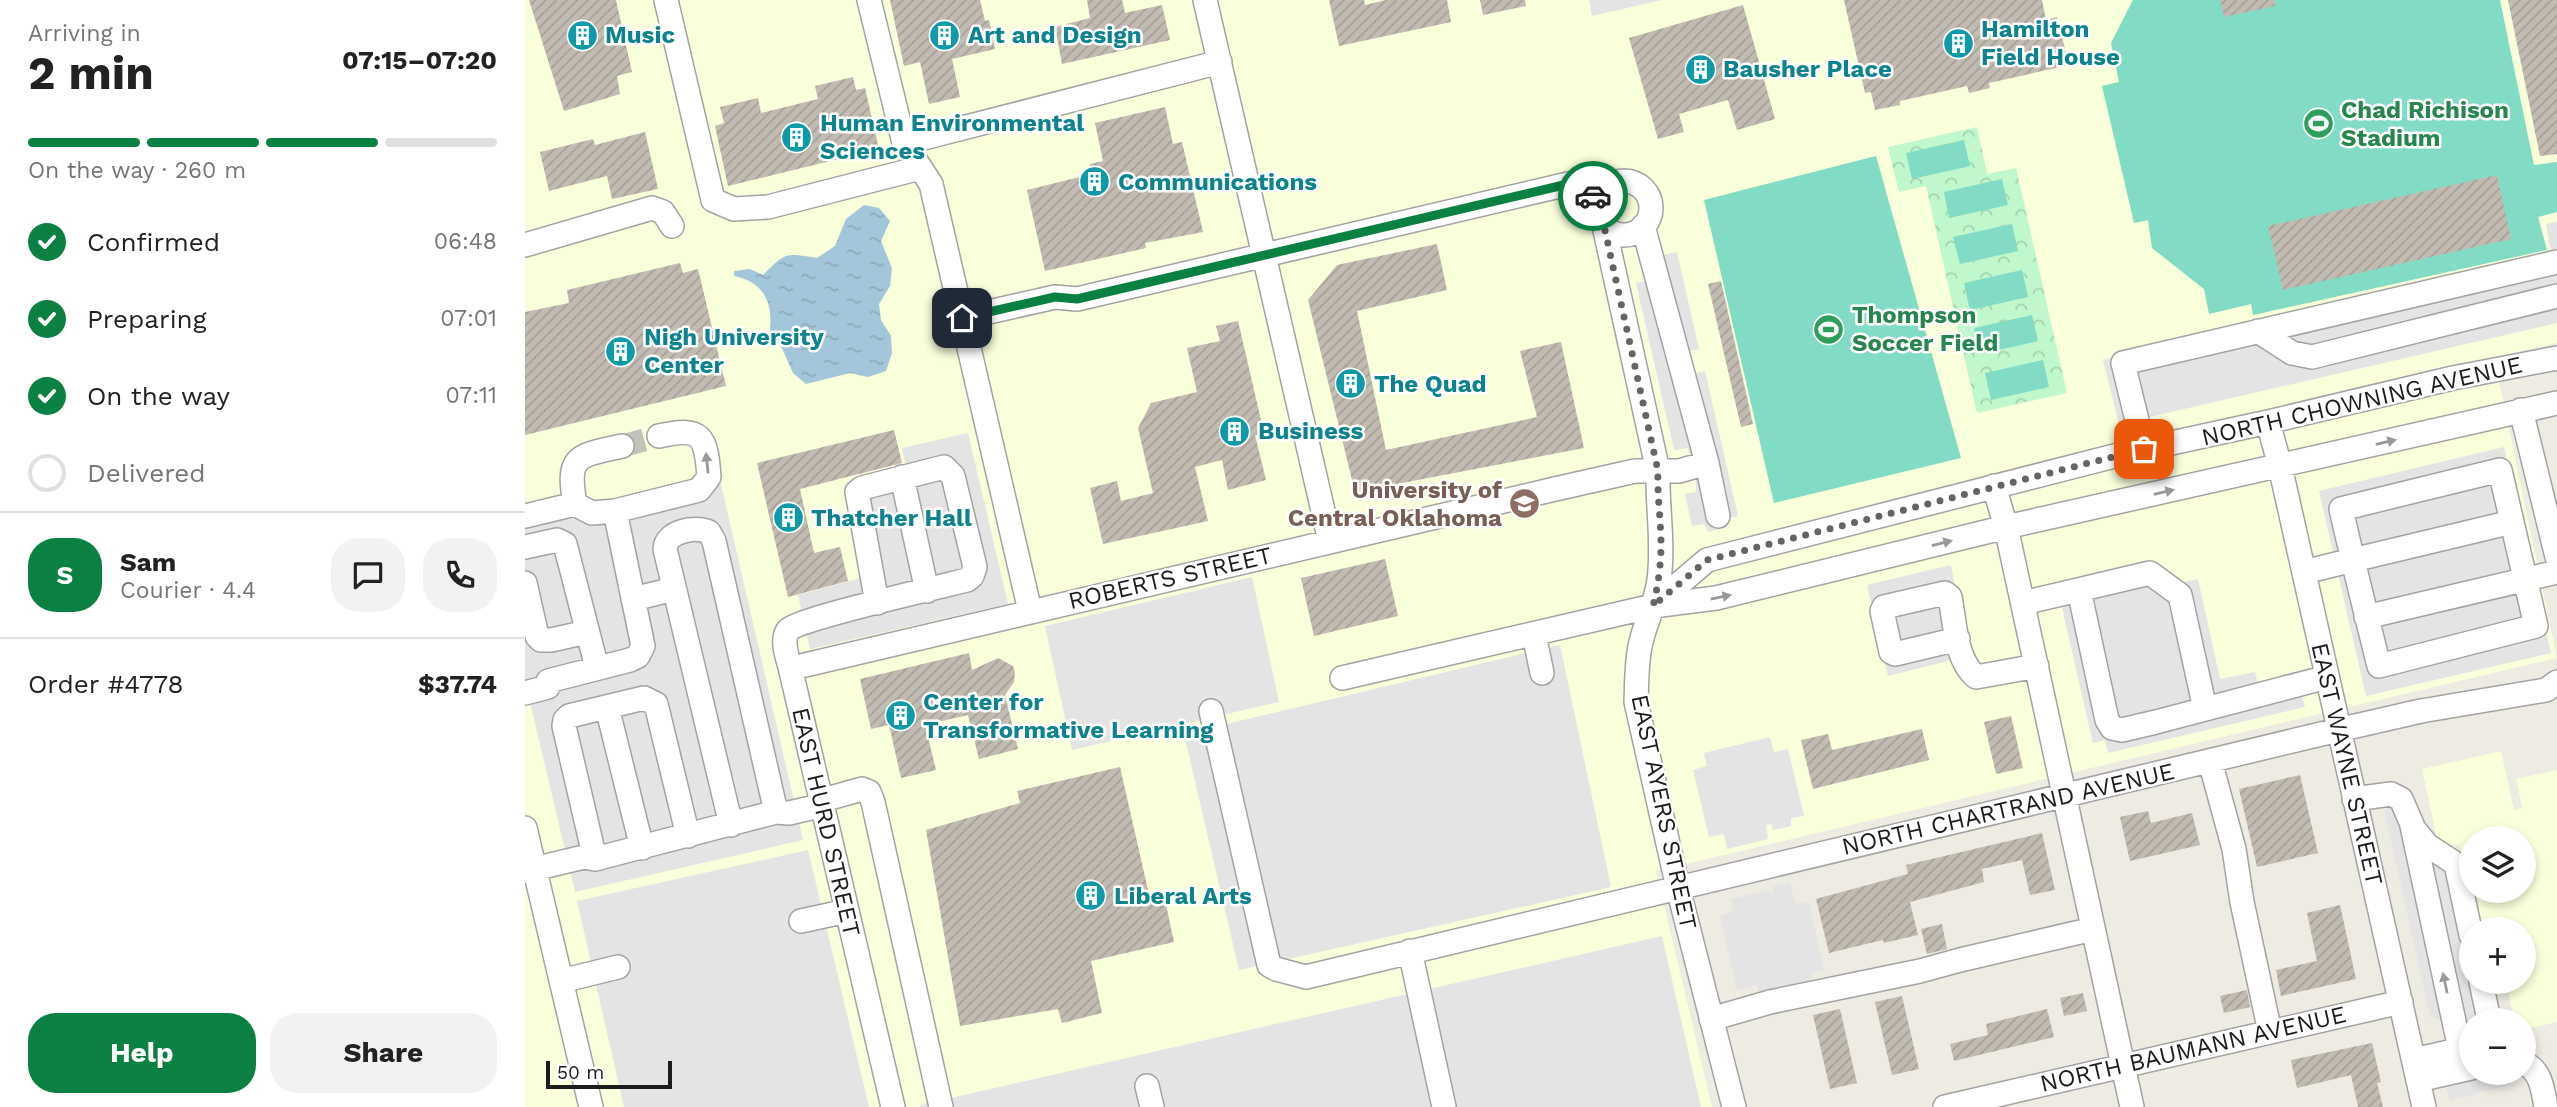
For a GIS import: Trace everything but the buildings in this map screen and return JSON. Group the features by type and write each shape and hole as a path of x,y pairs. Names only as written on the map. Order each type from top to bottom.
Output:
{"street":[{"path":"666,0 713,200 734,209 768,207 921,168"},
{"path":"869,0 904,143 931,184 1030,611"},
{"path":"1205,0 1330,541"},
{"path":"904,143 1220,62"},
{"path":"1623,181 1640,186 1650,201 1648,219 1643,226 1628,234 1611,232 1604,226 1597,210 1601,193 1614,182 1623,181"},
{"path":"962,318 1055,297 1077,299 1575,183 1597,201"},
{"path":"525,245 652,208 663,212 672,226"},
{"name":"EAST AYERS STREET","path":"1604,226 1658,471 1657,502 1661,544 1659,579 1641,642 1636,702 1678,888 1734,1107"},
{"path":"1643,226 1707,463 1718,516"},
{"path":"2144,449 2123,363 2557,262"},
{"path":"2258,331 2292,353 2312,357 2557,296"},
{"name":"NORTH CHOWNING AVENUE","path":"1653,606 1707,560 2144,449 2453,378 2557,358"},
{"name":"NORTH CHOWNING AVENUE","path":"1342,678 1653,606 1716,598 2006,527 2557,403"},
{"path":"2521,410 2557,557"},
{"name":"EAST WAYNE STREET","path":"2268,422 2424,1107"},
{"path":"525,516 575,504 592,513 615,510 699,490 709,477 705,444 697,435 689,432 659,436"},
{"path":"575,504 570,478 574,465 584,455 622,446"},
{"name":"ROBERTS STREET","path":"805,665 1635,471 1679,471 1707,463"},
{"path":"944,467 953,476 975,567 972,576 967,580 927,591 877,603 857,492 862,488 944,467"},
{"path":"2500,470 2536,626 2379,666 2353,561 2341,509 2500,470"},
{"path":"902,477 927,591"},
{"path":"1994,486 2006,527 2066,796 2132,1107"},
{"path":"699,490 717,553 776,812"},
{"path":"548,681 638,656 643,646 615,510"},
{"path":"2304,572 2512,522"},
{"path":"709,532 701,528 670,536 665,541 665,549 731,825"},
{"path":"525,547 557,540 565,544 597,668"},
{"path":"2367,617 2557,572"},
{"path":"2023,603 2150,573 2180,594 2205,709"},
{"path":"525,583 537,635 541,640 587,632"},
{"path":"633,599 674,589"},
{"path":"2079,590 2107,720 2112,728 2122,730 2327,677"},
{"name":"EAST HURD STREET","path":"877,603 790,626 785,634 785,643 893,1107"},
{"path":"1534,635 1542,673"},
{"path":"1958,639 1968,670 1976,677 2037,666"},
{"path":"525,680 544,675 548,681 548,687 525,693"},
{"name":"NORTH CHARTRAND AVENUE","path":"1211,711 1269,965 1306,977 2421,710 2546,690 2556,686"},
{"path":"595,859 564,726 569,716 644,698 651,699 656,704 688,836"},
{"path":"607,707 642,848"},
{"path":"2210,761 2234,849 2242,902 2270,1032"},
{"path":"532,873 584,857 595,859 731,825 776,812 786,800 822,799 862,789 869,792 941,1107"},
{"path":"2354,799 2391,793 2401,799 2412,826 2459,1022"},
{"path":"2412,826 2427,845 2456,864 2467,917"},
{"path":"525,828 532,873 591,1107"},
{"path":"801,921 847,911"},
{"path":"1711,1019 1770,1002 1883,979 2093,929"},
{"path":"1410,951 1444,1107"},
{"path":"561,981 618,967"},
{"name":"NORTH BAUMANN AVENUE","path":"1945,1107 2401,1002"},
{"path":"2416,1070 2459,1057"},
{"path":"2536,1074 2546,1107"}],"shaded area":[{"name":"University of Central Oklahoma","path":"525,0 2557,0 2557,343 2494,357 2557,658 1656,871 1712,1107 525,1107"},
{"path":"1589,0 1662,0 1592,16"},
{"path":"2557,222 2557,323 2119,424 2103,360 2552,256 2546,224"},
{"path":"1677,252 1699,349 1688,352 1693,374 1705,371 1738,516 1727,519 1727,527 1708,532 1704,524 1692,526 1685,494 1696,492 1696,480 1693,479 1688,448 1674,450 1636,283 1649,280 1647,269 1663,255"},
{"path":"968,433 1008,604 810,649 798,595 876,574 856,483 907,471 902,448"},
{"path":"2504,447 2551,653 2366,696 2319,491"},
{"path":"720,480 803,840 575,892 525,681 525,525"},
{"path":"2154,564 2183,582 2198,579 2220,679 2255,672 2258,685 2297,676 2305,707 2108,753 2105,740 2093,743 2057,586"},
{"path":"1951,565 1968,656 1888,676 1867,585"},
{"path":"1252,577 1279,702 1072,750 1045,626"},
{"path":"1560,645 1611,887 1239,970 1184,734"},
{"path":"1770,737 1774,752 1788,749 1804,816 1791,818 1791,826 1773,830 1771,824 1766,825 1768,839 1727,849 1724,834 1709,837 1693,770 1707,766 1704,753"},
{"path":"2501,751 2514,810 2522,808 2516,779 2557,770 2557,1022 2536,1027 2536,1008 2512,1008 2509,994 2536,994 2536,917 2480,917 2477,903 2536,903 2536,826 2459,826 2459,844 2439,848 2422,769"},
{"path":"2388,806 2404,816 2448,1025 2430,1016 2385,813"},
{"path":"808,850 869,1107 624,1107 577,901"},
{"path":"2433,865 2451,875 2460,917 2459,994 2475,994 2479,1008 2460,1008 2427,874"},
{"path":"1790,882 1795,903 1809,902 1824,970 1811,973 1814,986 1760,998 1757,985 1737,990 1720,916 1733,912 1731,899 1770,890 1775,903 1772,887"},
{"path":"1662,936 1701,1107 920,1105"},
{"path":"2459,1081 2459,1085 2511,1085 2450,1100 2446,1084"}],"green space":[{"name":"Chad Richison Stadium","path":"2133,0 2500,0 2534,165 2557,162 2557,212 2538,217 2547,250 2253,315 2251,304 2209,314 2204,289 2152,248 2148,220 2134,223 2102,86 2119,82 2111,43"},
{"path":"1977,127 1987,174 2016,168 2067,393 1977,413 1926,186 1899,192 1888,147"},
{"path":"1964,140 1970,166 1912,179 1906,153"},
{"name":"Thompson Soccer Field","path":"1876,156 1961,458 1774,503 1704,200"},
{"path":"2002,179 2008,205 1949,218 1944,192"},
{"path":"2012,224 2018,251 1960,264 1953,237"},
{"path":"2022,270 2028,297 1970,310 1964,283"},
{"path":"2032,315 2038,341 1980,354 1974,328"},
{"path":"2043,360 2049,387 1991,400 1985,373"}],"water":[{"path":"864,205 879,208 890,221 881,241 892,268 890,286 879,304 881,320 891,336 892,353 886,371 868,377 850,373 806,384 793,373 777,337 769,337 769,306 761,290 745,279 734,276 734,271 750,269 763,275 787,256 817,258 835,246 846,219"}],"tunnel":[{"path":"622,446 659,436"}],"way so far":[{"path":"1593,196 1597,201 1599,219 1604,226 1658,471 1657,502 1661,544 1659,579 1653,606 1707,560 2144,449"}],"place":[{"name":"Music","path":"582,35"},
{"name":"Art and Design","path":"945,35"},
{"name":"Hamilton Field House","path":"1958,43"},
{"name":"Bausher Place","path":"1700,69"},
{"name":"Chad Richison Stadium","path":"2318,124"},
{"name":"Human Environmental Sciences","path":"797,137"},
{"name":"Communications","path":"1095,182"},
{"name":"Thompson Soccer Field","path":"1829,329"},
{"name":"Nigh University Center","path":"621,351"},
{"name":"The Quad","path":"1351,384"},
{"name":"Business","path":"1235,431"},
{"name":"University of Central Oklahoma","path":"1525,504"},
{"name":"Thatcher Hall","path":"788,518"},
{"name":"Center for Transformative Learning","path":"900,716"},
{"name":"Liberal Arts","path":"1091,896"}],"route":[{"path":"962,318 1055,297 1077,299 1568,184 1582,182 1593,196"}]}
